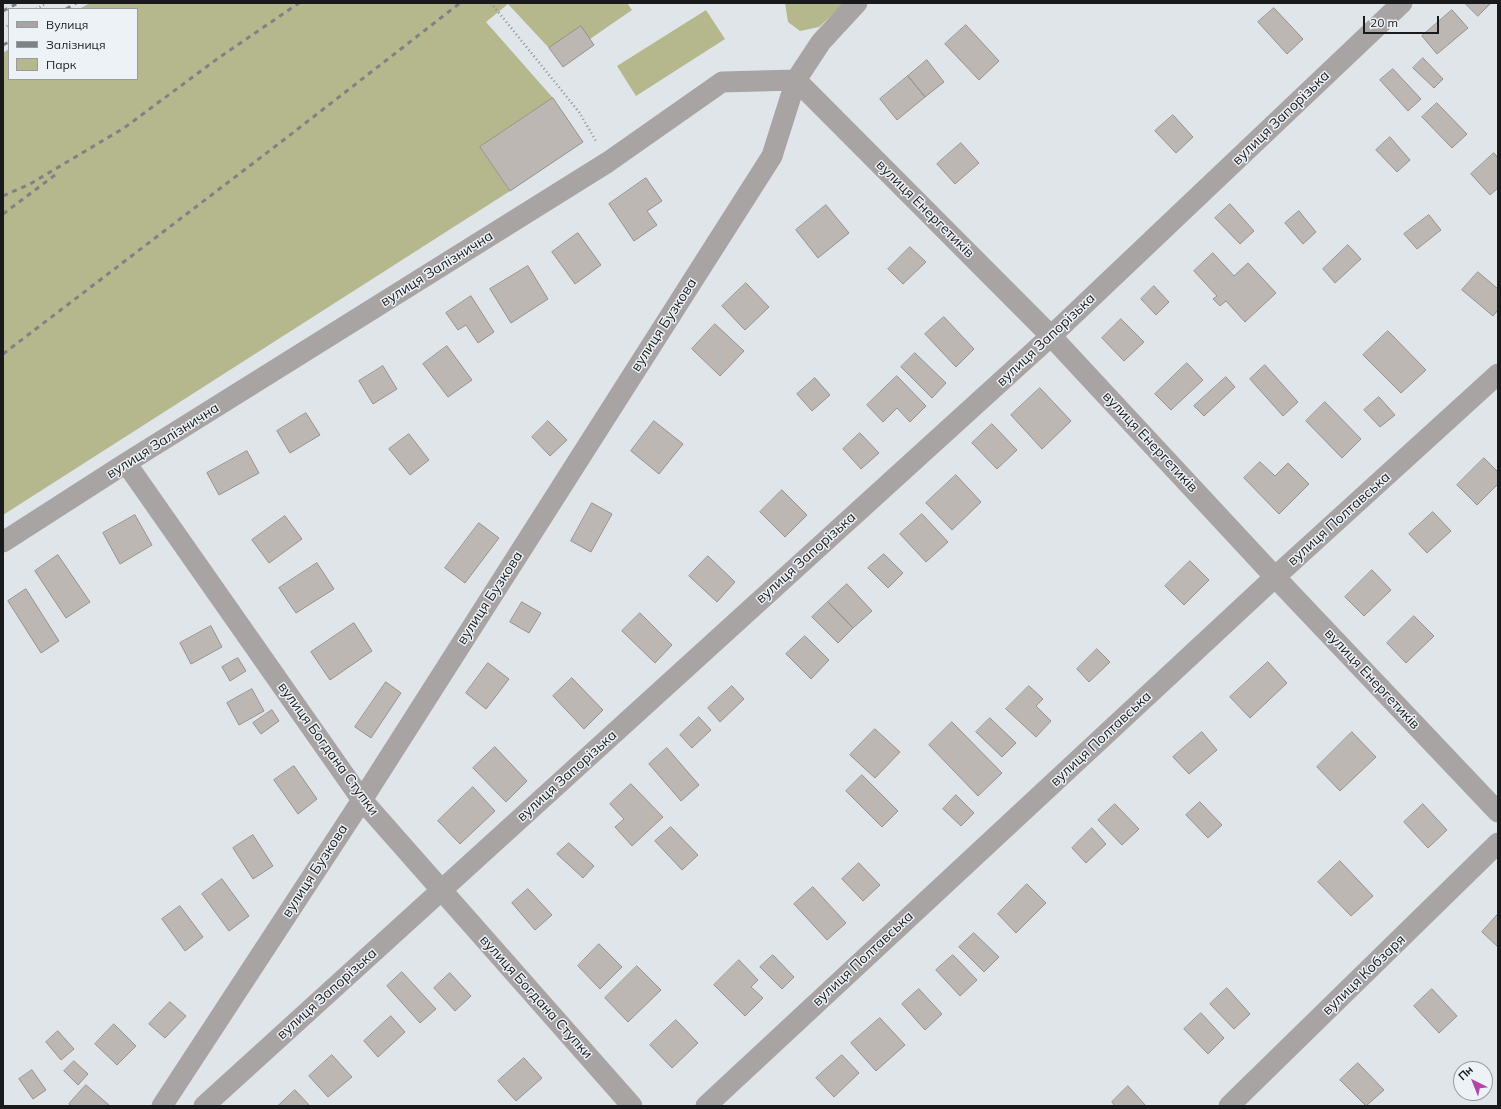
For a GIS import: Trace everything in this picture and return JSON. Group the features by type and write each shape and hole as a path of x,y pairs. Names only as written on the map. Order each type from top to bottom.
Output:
{"street":[{"path":"796,80 821,42 857,3"},
{"name":"вулиця Запорізька","path":"204,1106 1052,336 1402,3"},
{"name":"вулиця Залізнична","path":"3,542 126,463 608,162 722,82 796,80"},
{"name":"вулиця Енергетиків","path":"796,80 1052,336 1275,576 1498,812"},
{"name":"вулиця Бузкова","path":"162,1106 362,800 772,156 796,80"},
{"name":"вулиця Полтавська","path":"706,1106 1275,576 1498,374"},
{"name":"вулиця Богдана Ступки","path":"126,463 362,800 632,1106"},
{"name":"вулиця Кобзаря","path":"1229,1106 1498,843"}],"path":[{"path":"491,3 579,112 608,162"}],"green space":[{"path":"90,3 627,3 632,10 590,39 549,48 508,4 486,22 553,98 480,147 510,191 3,515 3,53 8,50 8,80 138,80 138,8 81,8"},
{"path":"785,3 845,3 819,27 800,31 788,22"},
{"path":"706,10 725,39 636,96 617,66"}],"building":[{"path":"1465,3 1489,3 1490,4 1478,16"},
{"path":"1274,8 1303,39 1287,54 1258,22"},
{"path":"1452,10 1468,28 1437,54 1422,36"},
{"path":"966,25 999,61 979,80 945,44"},
{"path":"581,26 594,45 563,67 549,48"},
{"path":"1423,58 1443,79 1434,88 1413,68"},
{"path":"927,60 944,82 925,97 908,76"},
{"path":"1393,69 1421,99 1408,111 1380,80"},
{"path":"908,76 925,97 897,120 880,99"},
{"path":"553,98 583,142 510,191 480,147"},
{"path":"1437,103 1467,134 1452,148 1422,117"},
{"path":"1173,115 1193,137 1176,153 1155,131"},
{"path":"1390,137 1410,160 1397,172 1376,150"},
{"path":"961,143 979,163 955,184 937,164"},
{"path":"1494,153 1498,158 1498,188 1490,195 1471,174"},
{"path":"646,178 662,201 647,211 657,225 634,241 609,204"},
{"path":"1230,204 1254,231 1240,244 1215,218"},
{"path":"826,205 849,233 818,258 796,230"},
{"path":"1299,211 1316,232 1303,244 1285,223"},
{"path":"1429,215 1441,230 1417,249 1404,234"},
{"path":"578,233 601,265 575,284 552,252"},
{"path":"1348,245 1361,259 1335,283 1323,269"},
{"path":"910,247 926,262 903,284 888,269"},
{"path":"1213,253 1234,276 1248,263 1276,293 1245,322 1226,301 1220,306 1213,299 1217,296 1194,271"},
{"path":"528,266 548,299 511,323 490,289"},
{"path":"1478,272 1498,289 1498,310 1493,316 1462,290"},
{"path":"746,283 769,307 745,330 722,306"},
{"path":"1154,286 1169,302 1156,315 1141,299"},
{"path":"471,296 494,332 478,343 466,325 458,330 446,313"},
{"path":"944,317 974,349 956,367 925,334"},
{"path":"1121,319 1144,342 1124,361 1102,338"},
{"path":"715,324 744,351 720,376 692,349"},
{"path":"1388,331 1426,370 1401,393 1363,355"},
{"path":"447,346 472,380 448,397 423,364"},
{"path":"915,353 946,383 932,398 901,367"},
{"path":"1187,363 1203,380 1171,410 1155,394"},
{"path":"1265,365 1298,402 1283,416 1250,379"},
{"path":"383,366 397,389 373,404 359,381"},
{"path":"897,376 926,406 910,422 897,408 883,422 867,405"},
{"path":"1226,377 1235,387 1204,416 1194,406"},
{"path":"815,378 830,395 812,411 797,394"},
{"path":"1040,388 1071,421 1042,449 1011,415"},
{"path":"1379,397 1395,415 1380,427 1364,410"},
{"path":"1325,402 1361,439 1342,458 1306,421"},
{"path":"306,413 320,435 290,453 277,431"},
{"path":"548,421 567,440 550,456 532,437"},
{"path":"654,421 683,444 659,474 631,451"},
{"path":"992,424 1017,450 997,469 972,443"},
{"path":"860,433 879,453 861,469 843,449"},
{"path":"409,434 429,460 410,475 389,449"},
{"path":"247,451 259,473 219,495 207,473"},
{"path":"1484,458 1498,472 1498,484 1477,505 1457,485"},
{"path":"1260,462 1275,476 1288,463 1309,484 1279,514 1244,478"},
{"path":"956,475 981,502 952,530 926,503"},
{"path":"782,490 807,515 785,537 760,512"},
{"path":"592,503 612,514 591,552 571,541"},
{"path":"1433,512 1451,531 1427,553 1409,534"},
{"path":"922,514 948,542 926,562 900,534"},
{"path":"135,515 152,545 120,564 103,533"},
{"path":"285,516 302,539 269,563 252,540"},
{"path":"479,523 499,538 465,583 445,568"},
{"path":"884,554 903,573 888,588 868,568"},
{"path":"58,555 90,602 66,618 35,571"},
{"path":"708,556 735,582 717,602 689,576"},
{"path":"1190,561 1209,580 1184,605 1165,586"},
{"path":"317,563 334,589 296,613 279,588"},
{"path":"1372,570 1391,590 1364,616 1345,597"},
{"path":"847,584 872,611 853,628 828,602"},
{"path":"26,589 59,641 41,653 8,601"},
{"path":"522,602 541,613 529,633 510,622"},
{"path":"828,602 853,628 838,643 812,617"},
{"path":"640,613 672,645 655,663 622,631"},
{"path":"1414,616 1434,636 1406,663 1387,643"},
{"path":"354,623 372,651 330,680 311,652"},
{"path":"211,626 222,647 191,664 180,643"},
{"path":"805,636 829,660 811,679 786,654"},
{"path":"1097,649 1110,662 1089,682 1077,669"},
{"path":"238,658 246,671 230,681 222,667"},
{"path":"1268,662 1287,683 1250,718 1230,697"},
{"path":"488,663 509,679 486,709 466,693"},
{"path":"572,678 603,710 584,729 553,696"},
{"path":"386,682 401,693 371,738 355,727"},
{"path":"732,686 744,699 720,722 708,708"},
{"path":"1029,686 1043,699 1036,706 1051,721 1036,737 1006,709"},
{"path":"252,689 264,711 239,725 227,703"},
{"path":"272,710 279,721 261,734 253,723"},
{"path":"699,717 711,730 692,748 680,735"},
{"path":"990,718 1016,743 1002,757 976,732"},
{"path":"952,722 1002,773 978,796 929,745"},
{"path":"875,729 900,752 875,778 850,755"},
{"path":"1202,732 1217,750 1189,774 1173,757"},
{"path":"1352,732 1376,757 1340,791 1317,767"},
{"path":"495,747 527,781 506,802 473,768"},
{"path":"667,748 699,785 681,801 649,764"},
{"path":"294,766 317,799 298,814 274,780"},
{"path":"862,775 898,811 882,827 846,791"},
{"path":"631,784 663,817 632,846 615,827 624,819 610,804"},
{"path":"473,787 495,811 460,844 438,821"},
{"path":"956,795 974,813 961,826 943,809"},
{"path":"1200,802 1222,825 1208,838 1186,815"},
{"path":"1115,804 1139,829 1122,845 1098,820"},
{"path":"1423,804 1447,830 1428,848 1404,822"},
{"path":"671,827 698,855 682,870 655,841"},
{"path":"1092,828 1106,844 1086,863 1072,848"},
{"path":"253,835 273,866 253,879 233,848"},
{"path":"569,843 594,866 583,878 557,854"},
{"path":"1340,861 1373,896 1351,916 1318,882"},
{"path":"859,863 880,885 863,901 842,879"},
{"path":"222,879 249,916 229,931 202,894"},
{"path":"1027,884 1046,903 1016,933 998,914"},
{"path":"813,887 846,923 827,940 794,904"},
{"path":"528,889 552,915 535,930 512,903"},
{"path":"180,906 203,937 185,951 162,919"},
{"path":"1498,914 1498,947 1482,932"},
{"path":"974,933 999,957 984,972 959,947"},
{"path":"599,944 622,967 600,989 578,966"},
{"path":"773,955 794,977 782,989 760,967"},
{"path":"953,955 977,980 960,996 936,970"},
{"path":"739,960 758,980 751,987 763,998 745,1016 714,985"},
{"path":"637,966 661,990 628,1022 605,998"},
{"path":"402,972 436,1009 420,1023 387,986"},
{"path":"450,973 471,996 455,1011 434,988"},
{"path":"1227,988 1250,1014 1234,1029 1210,1004"},
{"path":"919,989 942,1014 925,1030 902,1004"},
{"path":"1432,989 1457,1016 1439,1033 1414,1006"},
{"path":"170,1002 186,1016 165,1038 149,1024"},
{"path":"1201,1013 1224,1038 1208,1054 1184,1029"},
{"path":"391,1016 405,1032 378,1057 364,1041"},
{"path":"880,1018 905,1045 876,1071 851,1043"},
{"path":"676,1020 698,1043 672,1068 650,1045"},
{"path":"114,1024 136,1046 117,1065 95,1044"},
{"path":"58,1031 74,1049 61,1060 46,1042"},
{"path":"332,1055 352,1077 328,1097 309,1076"},
{"path":"842,1055 859,1073 834,1097 816,1078"},
{"path":"524,1058 542,1078 516,1101 498,1081"},
{"path":"74,1061 88,1074 78,1085 64,1071"},
{"path":"1358,1063 1384,1090 1366,1106 1340,1080"},
{"path":"32,1070 46,1090 33,1099 19,1079"},
{"path":"86,1085 110,1106 72,1106 69,1104"},
{"path":"1128,1086 1146,1106 1115,1106 1112,1102"},
{"path":"295,1090 310,1106 278,1106"}],"railway":[{"path":"9,8 18,3"},
{"path":"68,8 76,3"},
{"path":"3,196 30,184 124,128 217,59 299,3"},
{"path":"3,354 281,142 460,3"},
{"path":"3,11 8,8"},
{"path":"3,45 8,42"},
{"path":"3,214 59,172"}]}
